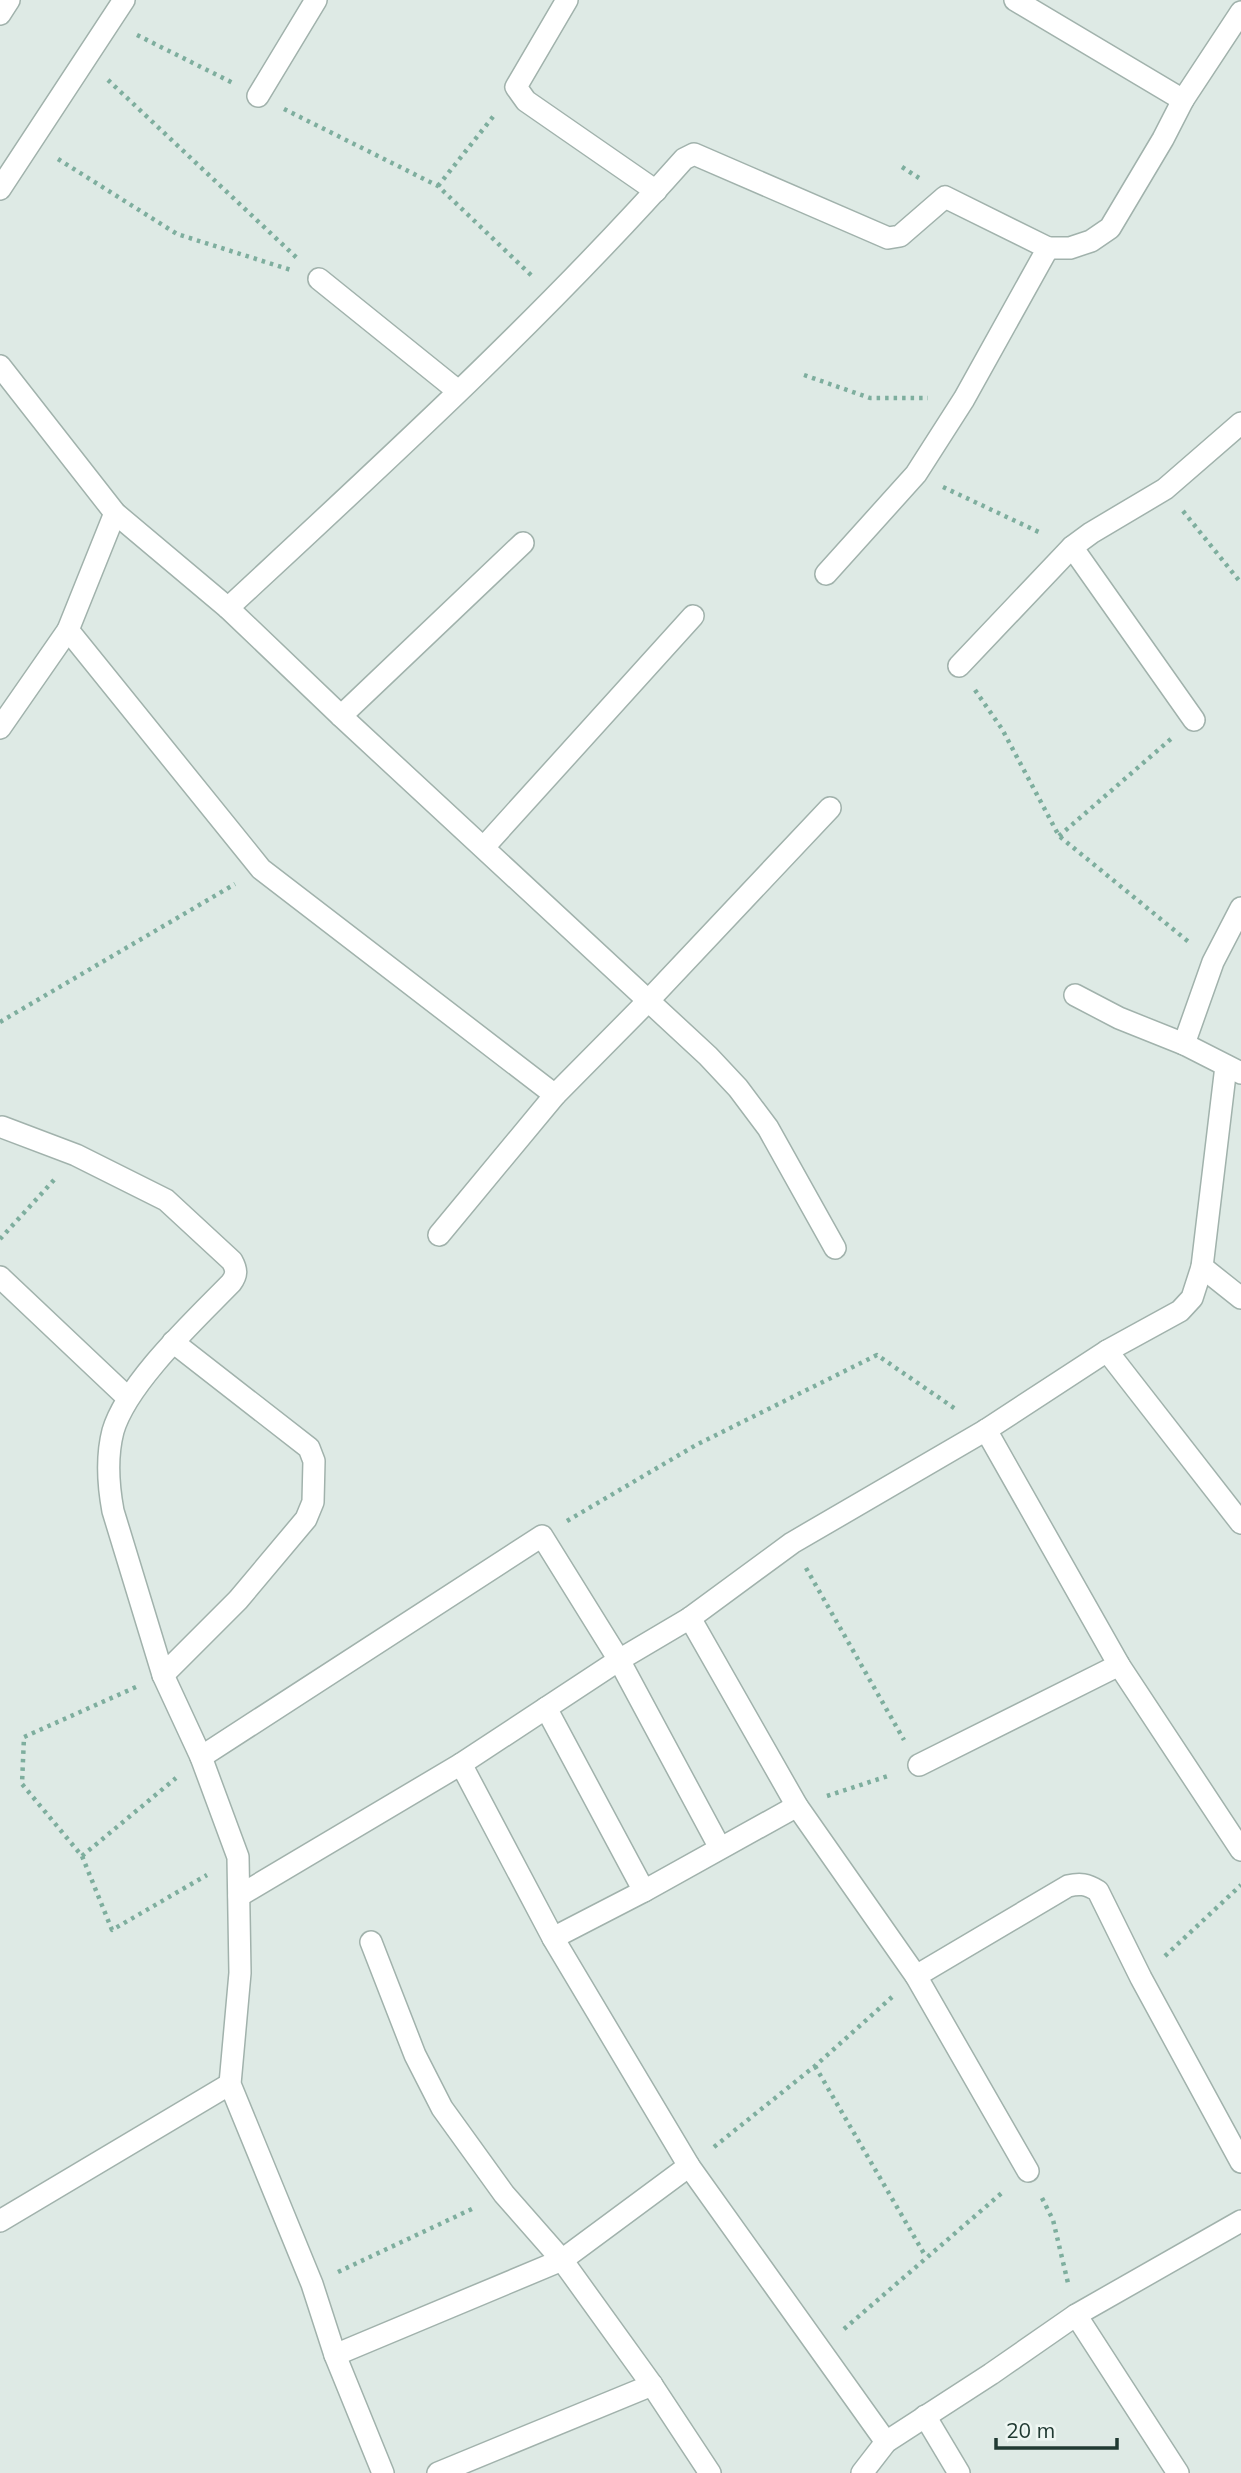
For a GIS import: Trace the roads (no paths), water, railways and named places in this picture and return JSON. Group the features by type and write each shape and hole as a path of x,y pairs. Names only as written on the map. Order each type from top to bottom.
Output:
{"street":[{"path":"0,14 9,0"},
{"path":"0,189 124,0"},
{"path":"258,96 316,0"},
{"path":"567,0 516,87 526,101 656,191"},
{"path":"1015,0 1183,100"},
{"path":"228,608 458,391 656,191 684,159 694,154 888,238 900,236 945,197 1048,248 1070,248 1091,241 1110,228 1183,100 1241,12"},
{"path":"826,573 916,474 964,398 1048,248"},
{"path":"319,279 458,391"},
{"path":"0,366 115,513 228,608 738,1088 768,1128 835,1248"},
{"path":"959,666 1072,548 1091,533 1165,489 1241,423"},
{"path":"0,727 68,630 115,513"},
{"path":"341,716 523,543"},
{"path":"1072,548 1194,720"},
{"path":"484,847 692,617"},
{"path":"68,630 261,869 555,1095"},
{"path":"439,1234 555,1095 648,1001 830,808"},
{"path":"1184,1044 1213,962 1241,908"},
{"path":"239,1896 461,1764 619,1660 690,1618 792,1543 986,1430 1107,1351 1180,1311 1192,1298 1202,1267 1234,1069 1075,995"},
{"path":"1,1126 76,1155 166,1200 232,1261 236,1269 231,1283 173,1342 128,1398 114,1428 108,1454 108,1486 113,1511 163,1675 201,1757 238,1857 240,1973 230,2084 312,2284 335,2355 383,2473"},
{"path":"1202,1267 1241,1298"},
{"path":"0,1277 128,1398"},
{"path":"163,1675 238,1600 306,1519 313,1502 314,1461 309,1448 173,1342"},
{"path":"1107,1351 1241,1523"},
{"path":"986,1430 1119,1665 1241,1850"},
{"path":"201,1757 542,1536 619,1660 720,1848"},
{"path":"690,1618 797,1806 916,1976 1028,2171"},
{"path":"919,1765 1119,1665"},
{"path":"547,1708 644,1891"},
{"path":"461,1764 553,1938 689,2166 886,2442"},
{"path":"553,1938 797,1806"},
{"path":"916,1976 1068,1886 1088,1885 1098,1891 1141,1978 1241,2162"},
{"path":"370,1942 415,2055 442,2108 504,2193 562,2260 652,2385 710,2473"},
{"path":"0,2221 230,2084"},
{"path":"335,2355 562,2260 689,2166"},
{"path":"862,2473 886,2442 1076,2315 1241,2221"},
{"path":"1076,2315 1178,2473"},
{"path":"438,2473 652,2385"},
{"path":"925,2416 959,2473"}]}
